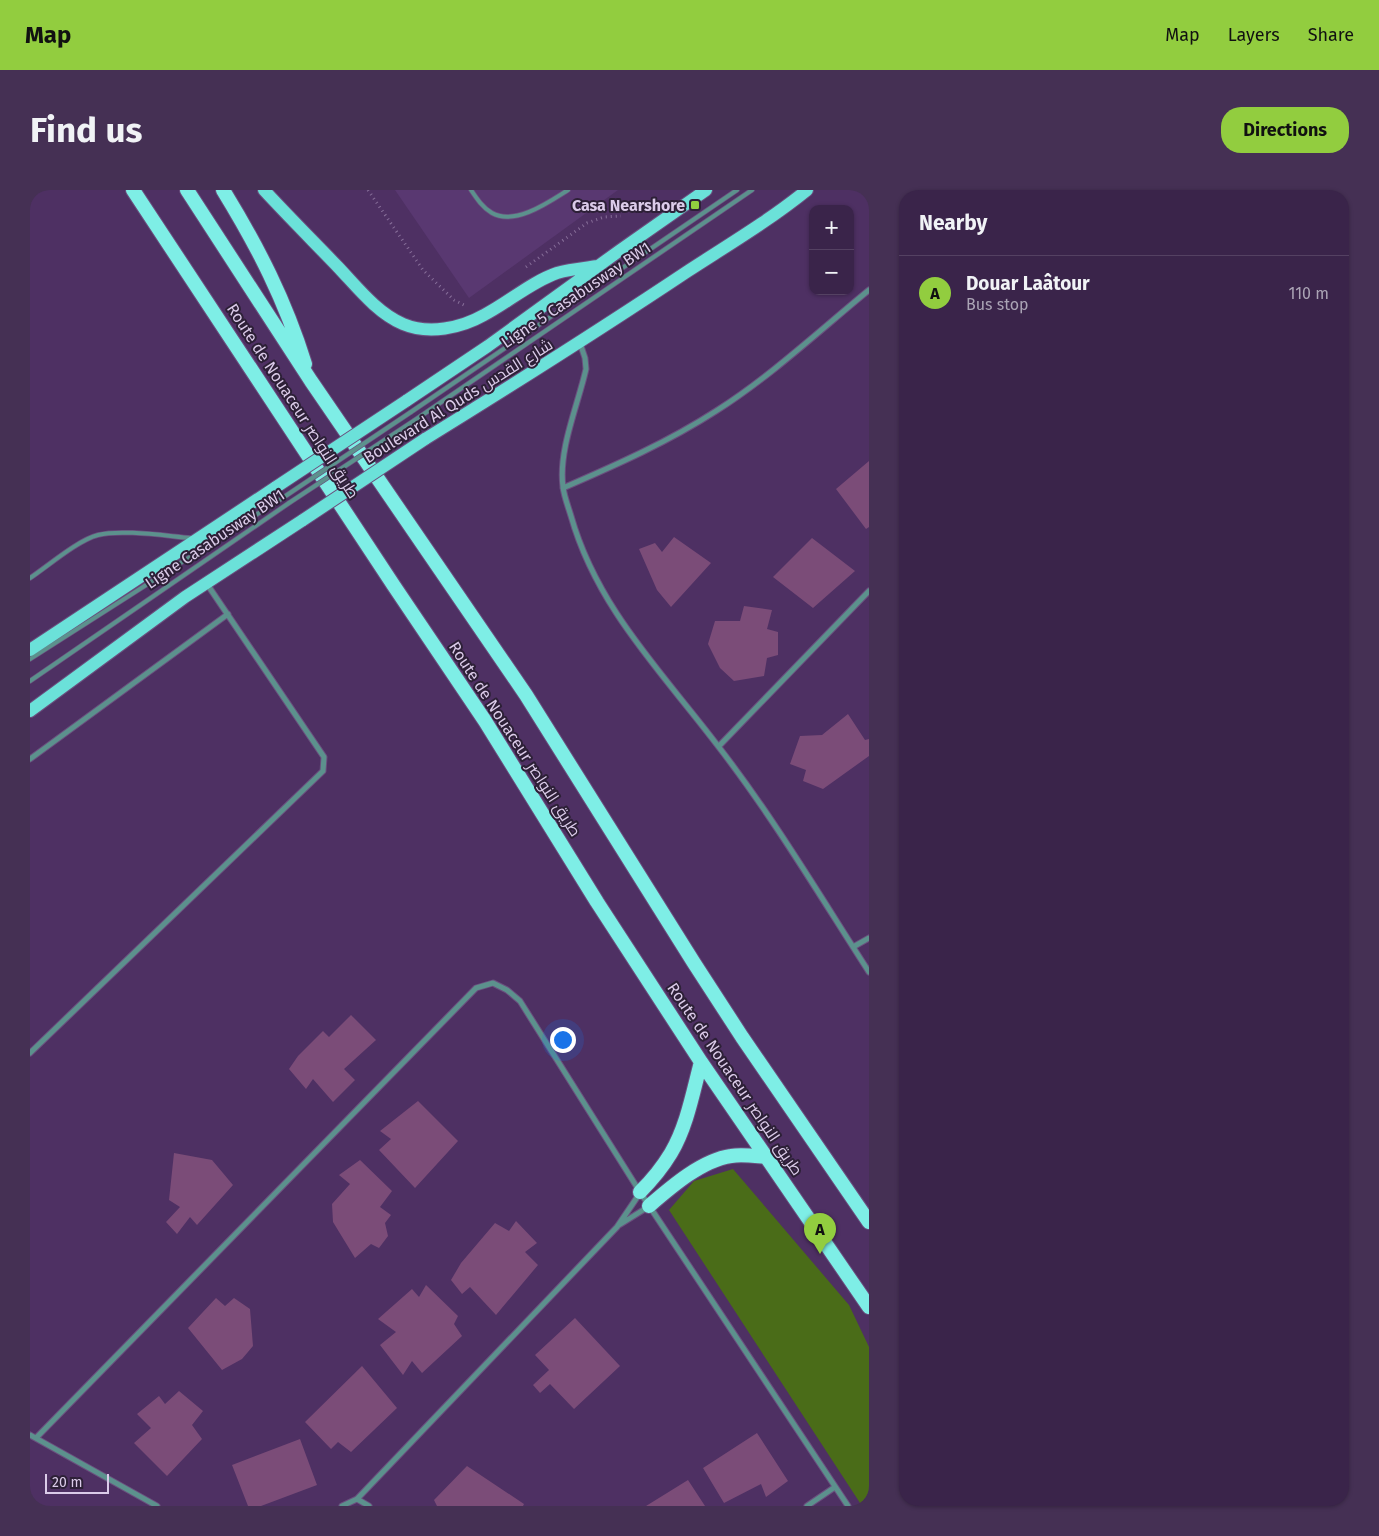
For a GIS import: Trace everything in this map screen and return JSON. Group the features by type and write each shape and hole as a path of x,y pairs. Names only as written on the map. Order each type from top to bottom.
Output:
{"highway":[{"name":"Route de Nouaceur طريق النواصر","path":"133,190 485,721 597,902 702,1062 869,1307"},
{"name":"Route de Nouaceur طريق النواصر","path":"187,190 311,381 526,695 742,1037 869,1222"},
{"path":"223,190 278,290 294,328 311,381"},
{"path":"640,1192 656,1176 672,1152 685,1120 702,1062"},
{"path":"649,1206 690,1174 715,1160 731,1156 766,1156"}],"main road":[{"path":"264,190 363,294 383,312 404,325 425,329 462,326 484,316 544,278 558,273 598,266"},
{"name":"Boulevard Al Quds شارع القدس","path":"30,650 276,487 409,407 488,346 706,190"},
{"name":"Boulevard Al Quds شارع القدس","path":"30,711 107,652 207,583 425,439 580,343 780,212 807,190"}],"street":[{"path":"563,488 649,449 718,410 750,387 869,290"},
{"path":"580,343 586,369 562,462 563,488 577,537 595,580 624,625 662,677 718,746 769,817 869,972"},
{"path":"30,1053 323,771 324,757 207,583"},
{"path":"718,746 869,591"},
{"path":"30,759 228,614"},
{"path":"854,948 869,938"},
{"path":"36,1438 476,988 492,983 507,990 520,1001 649,1206 848,1506"},
{"path":"342,1506 358,1499 617,1227 640,1192"},
{"path":"617,1227 649,1206"},
{"path":"30,1435 157,1506"},
{"path":"807,1506 836,1487"},
{"path":"358,1499 369,1506"}],"lane":[{"path":"471,190 482,205 493,214 505,216 518,216 537,209 568,190"},
{"name":"Ligne 5 Casabusway BW1","path":"409,407 737,190"},
{"name":"Ligne 5 Casabusway BW1","path":"415,420 752,190"},
{"name":"Ligne Casabusway BW1","path":"30,659 284,497 409,407"},
{"name":"Ligne Casabusway BW1","path":"30,681 289,503 415,420"},
{"path":"30,578 78,545 97,535 121,533 196,539"}],"path":[{"path":"368,190 423,270 454,300 469,305"},
{"path":"524,269 587,223 596,219 621,216"}],"shaded area":[{"name":"Casa Nearshore","path":"395,190 618,190 469,298"}],"green space":[{"path":"733,1169 849,1305 869,1347 869,1506 862,1506 669,1210 694,1181"}],"building":[{"path":"869,461 869,527 866,529 836,489"},
{"path":"674,537 711,563 671,607 657,590 639,549 655,543 662,552"},
{"path":"812,538 855,571 813,608 773,577"},
{"path":"744,606 772,610 767,629 778,632 778,655 767,658 764,676 734,681 720,668 708,644 715,621 740,621"},
{"path":"848,714 865,740 869,739 869,756 823,789 803,781 806,770 790,764 800,736 822,735"},
{"path":"351,1015 376,1040 344,1069 355,1080 333,1102 313,1079 306,1089 289,1069 298,1056 323,1031 329,1037"},
{"path":"418,1101 458,1141 415,1188 379,1150 391,1139 380,1131"},
{"path":"174,1153 212,1160 233,1185 197,1225 190,1217 177,1234 166,1222 180,1207 169,1200"},
{"path":"360,1160 392,1191 380,1207 391,1215 385,1223 388,1236 379,1248 371,1244 355,1258 333,1222 332,1204 350,1184 339,1175"},
{"path":"516,1221 537,1243 525,1252 538,1265 496,1315 470,1287 462,1294 451,1280 461,1263 495,1223 509,1231"},
{"path":"426,1285 458,1316 454,1324 462,1336 422,1373 412,1361 403,1375 380,1345 396,1332 378,1319 412,1289 419,1297"},
{"path":"216,1298 225,1306 234,1298 250,1309 253,1346 242,1359 222,1370 188,1328"},
{"path":"575,1318 620,1366 574,1409 550,1384 540,1393 533,1385 549,1370 535,1355"},
{"path":"362,1366 397,1408 351,1452 338,1442 331,1449 305,1422"},
{"path":"179,1391 203,1411 192,1425 202,1439 167,1476 134,1443 151,1428 137,1414 159,1396 165,1404"},
{"path":"757,1433 788,1481 766,1497 761,1484 724,1503 703,1468"},
{"path":"300,1439 317,1485 261,1506 248,1506 232,1465"},
{"path":"467,1466 524,1504 523,1506 437,1506 434,1500"},
{"path":"688,1480 705,1506 646,1506"}],"place":[{"name":"Casa Nearshore","path":"695,205"},
{"name":"Douar Laâtour","path":"820,1254"}]}
